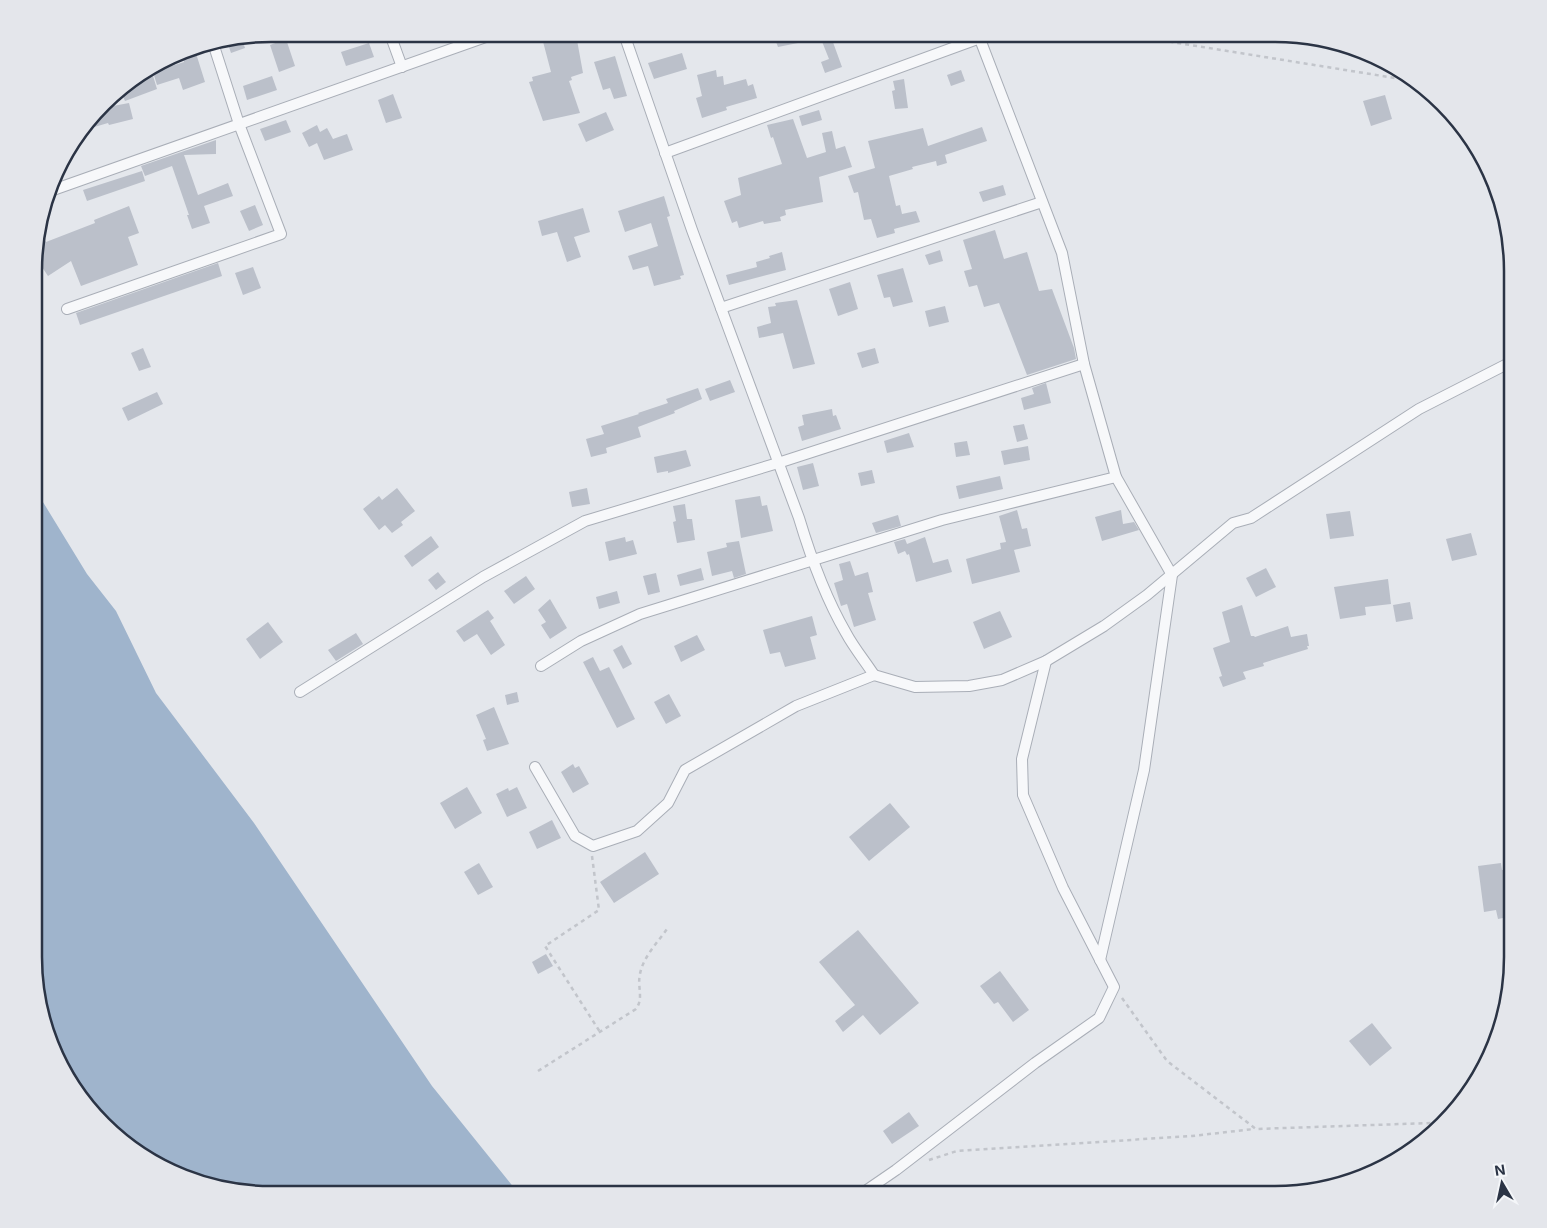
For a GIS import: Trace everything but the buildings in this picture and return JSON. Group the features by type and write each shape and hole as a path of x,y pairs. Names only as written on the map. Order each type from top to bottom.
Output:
{"street":[{"path":"393,42 402,67"},
{"path":"59,188 472,42"},
{"path":"627,42 721,308 799,518 812,560 847,635 874,675"},
{"path":"665,153 963,42"},
{"path":"981,42 1062,253 1084,364 1116,477 1172,575 1144,770 1100,960"},
{"path":"67,309 281,234 239,124 215,49"},
{"path":"721,308 1042,202"},
{"path":"300,692 482,577 585,521 778,463 1084,364"},
{"path":"535,767 575,836 593,846 637,831 668,803 685,770 796,706 874,675 915,687 969,686 1002,680 1046,662 1104,626 1147,595 1232,523 1251,518 1420,409 1504,366"},
{"path":"541,666 581,642 640,614 942,520 1116,477"},
{"path":"873,1186 1035,1063 1100,1018 1114,986 1063,888 1023,795 1022,759 1046,662"}],"path":[{"path":"1172,42 1397,77"},
{"path":"593,846 592,858 599,910 545,946 600,1032"},
{"path":"538,1071 636,1009 641,1002 640,973 646,959 667,929"},
{"path":"1114,986 1167,1061 1256,1129"},
{"path":"922,1162 957,1151 1184,1137 1256,1129 1432,1124"}],"water":[{"path":"42,500 87,574 116,611 156,693 254,823 432,1086 513,1186 271,1186 241,1184 212,1178 170,1162 144,1147 109,1119 81,1084 60,1044 50,1016 44,987 42,957"}]}
